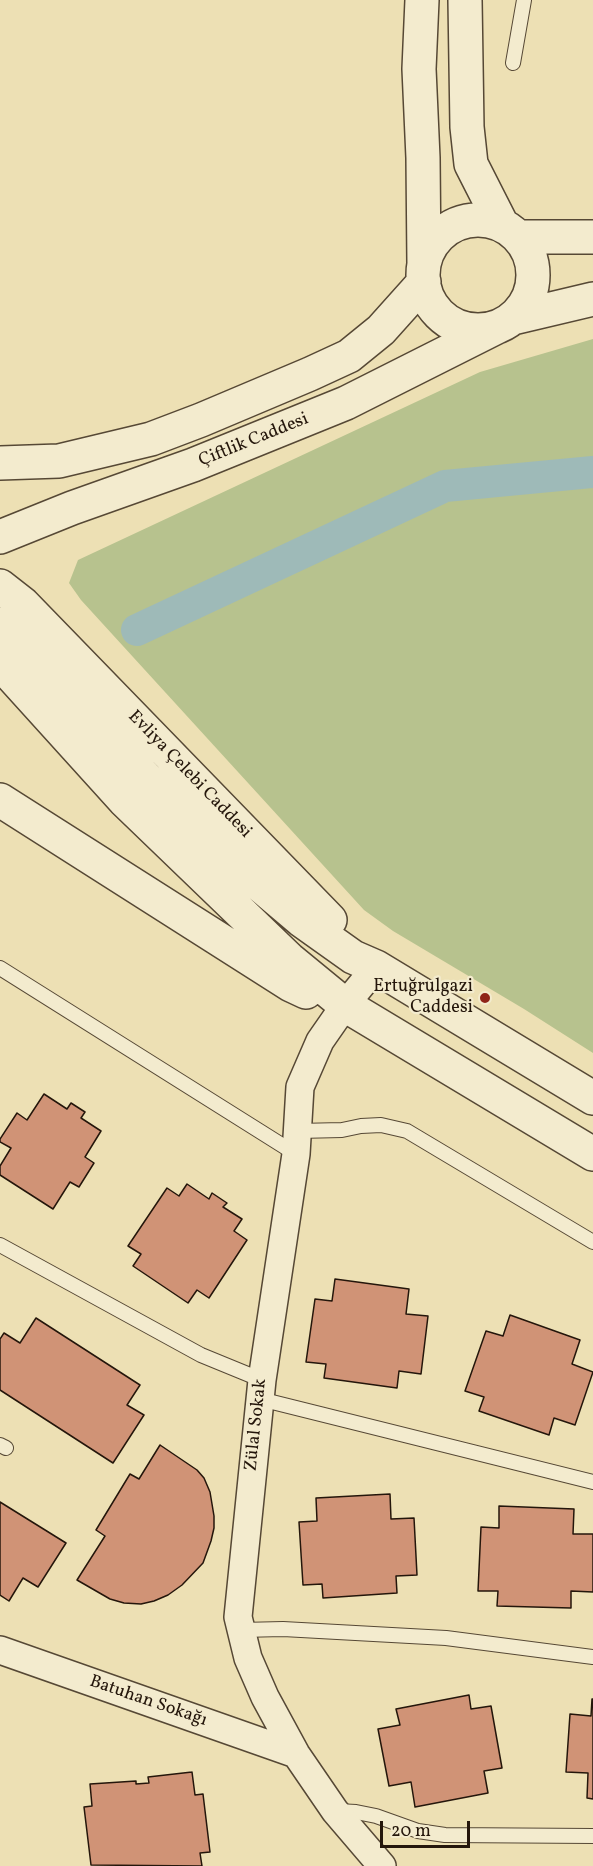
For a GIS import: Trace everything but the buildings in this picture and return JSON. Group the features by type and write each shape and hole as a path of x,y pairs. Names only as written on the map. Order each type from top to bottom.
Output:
{"street":[{"path":"422,0 418,69 423,158 424,273 428,298 437,312 451,323 466,329 483,330 506,322 523,306 531,292 534,277 531,261 471,164 467,127 465,0"},
{"path":"0,463 59,461 150,439 310,375 349,356 381,330 424,273 430,249 440,236 453,226 469,221 486,220 511,231 593,237"},
{"name":"Çiftlik Caddesi","path":"0,537 72,508 193,465 346,403 506,322 593,299"},
{"name":"Evliya Çelebi Caddesi","path":"0,586 23,604 376,967"},
{"name":"Evliya Çelebi Caddesi","path":"0,624 134,788 289,959 345,1005 593,1154"},
{"name":"Evliya Çelebi Caddesi","path":"0,663 134,788 236,866 301,920 353,957 376,967 593,1098"},
{"name":"Evliya Çelebi Caddesi","path":"0,800 291,985 319,998 345,1005"},
{"name":"Zülal Sokak","path":"376,967 320,1041 300,1087 297,1143 261,1389 238,1617 248,1658 265,1697 296,1754 335,1811 382,1866"},
{"name":"Batuhan Sokağı","path":"0,1650 296,1754"}],"lane":[{"path":"513,63 524,0"},
{"path":"0,969 297,1143 361,1126 381,1125 407,1131 593,1242"},
{"path":"0,1245 261,1389 593,1482"},
{"path":"242,1630 284,1629 446,1638 593,1657"},
{"path":"335,1811 376,1816 418,1831 445,1834 593,1836"}],"green space":[{"path":"593,339 593,1053 393,931 364,910 81,600 69,583 78,560 480,372"}],"waterway":[{"path":"137,630 445,486 593,472"}],"place":[{"name":"Ertuğrulgazi Caddesi","path":"485,998"}]}
